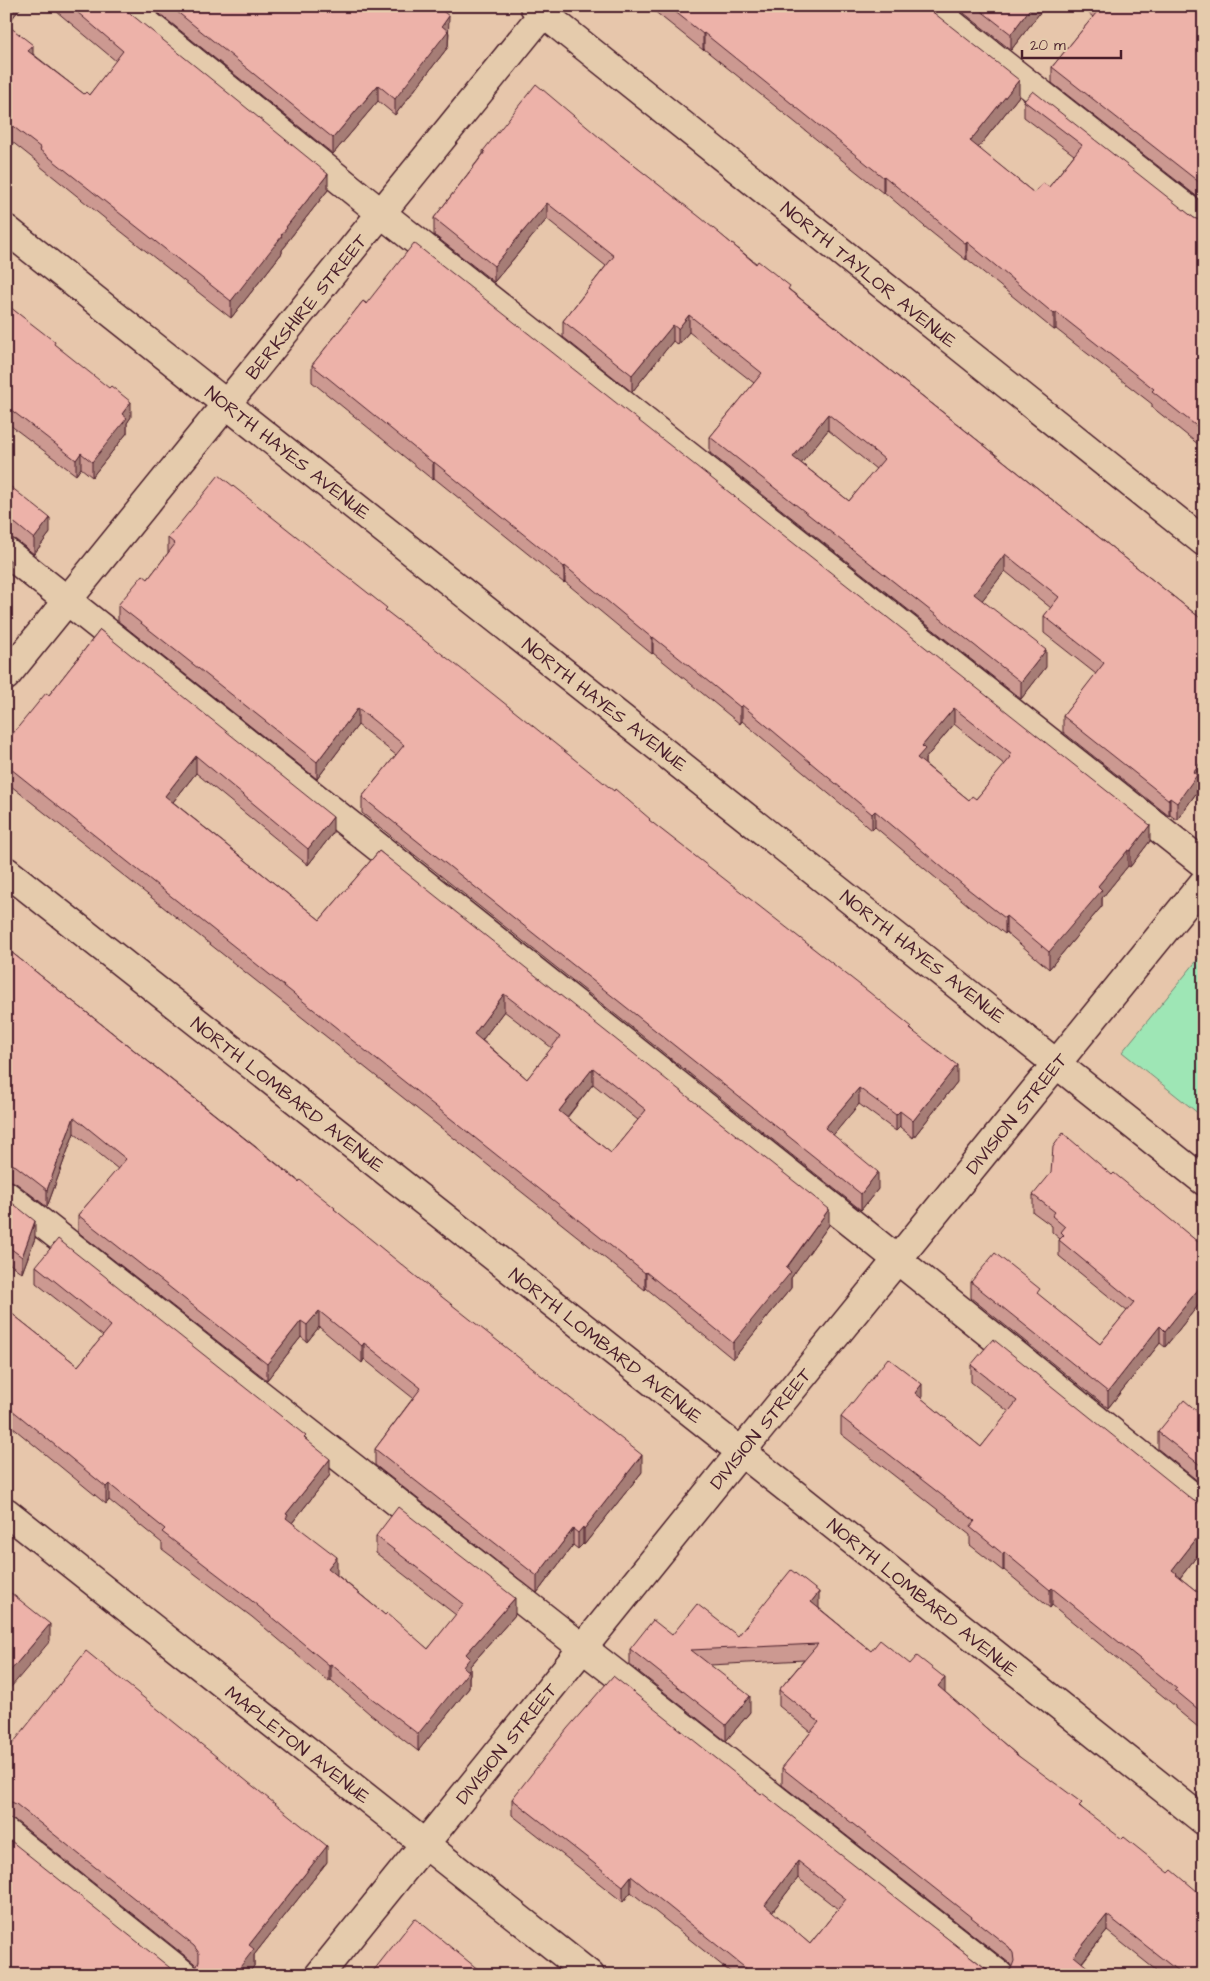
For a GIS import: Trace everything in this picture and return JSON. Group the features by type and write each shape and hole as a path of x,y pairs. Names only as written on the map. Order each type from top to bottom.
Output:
{"street":[{"path":"124,6 381,213 1204,864"},
{"path":"929,6 1204,222"},
{"name":"BERKSHIRE STREET","path":"6,676 381,213 542,9"},
{"name":"NORTH TAYLOR AVENUE","path":"542,9 1204,542"},
{"name":"NORTH HAYES AVENUE","path":"6,228 1204,1181"},
{"path":"6,552 1204,1506"},
{"name":"NORTH LOMBARD AVENUE","path":"6,871 1204,1820"},
{"name":"DIVISION STREET","path":"319,1975 740,1452 1204,882"},
{"path":"6,1195 1000,1975"},
{"name":"MAPLETON AVENUE","path":"6,1512 590,1975"},
{"path":"6,1833 184,1975"}],"green space":[{"path":"1204,952 1204,1118 1122,1052"}],"building":[{"path":"70,6 121,6 328,174 231,301 6,121 6,24 33,45 28,51 84,94 86,92 89,95 123,51"},
{"path":"170,6 436,6 449,16 442,26 448,31 395,99 378,85 333,138"},
{"path":"668,6 925,6 1019,80 970,141 1034,193 1043,183 1049,187 1082,145 1024,101 1033,91 1194,218 1204,221 1204,432 1152,391 1154,389 1056,312 1054,314 967,242 966,244 884,176"},
{"path":"975,6 1032,6 1011,34"},
{"path":"1100,6 1204,6 1204,186 1052,67"},
{"path":"536,84 756,264 758,261 790,286 788,289 1204,621 1204,758 1193,772 1197,775 1177,803 1170,798 1169,800 1063,716 1104,663 1044,616 1059,597 1005,554 974,594 1046,650 1021,682 710,437 762,373 689,315 678,329 673,325 632,375 563,321 614,256 547,203 494,266 434,218 485,152 483,151","holes":["828,414 884,459 849,501 793,457"]},
{"path":"414,243 1150,825 1130,851 1128,850 1098,886 1102,890 1049,952 1006,916 1005,918 968,889 875,811 872,814 742,705 740,707 652,638 565,566 312,365 363,301 366,304","holes":["954,708 1012,754 976,799 972,796 969,800 917,758 925,749 922,746"]},
{"path":"6,304 55,342 54,344 109,388 111,386 131,402 122,414 127,418 92,462 81,453 76,460 6,406"},
{"path":"219,475 387,608 385,610 614,791 615,789 649,820 869,992 912,1027 910,1029 957,1065 913,1121 900,1111 896,1115 859,1088 825,1128 878,1172 861,1194 362,797 404,745 358,708 317,762 118,605 143,575 148,579 175,544 168,538"},
{"path":"6,483 50,518 34,539 16,524 9,521 6,522"},
{"path":"6,556 10,560 6,565"},
{"path":"100,630 333,817 308,849 196,756 165,796 320,920 379,851 829,1209 786,1268 791,1272 733,1343 6,765 6,742 46,693 49,695","holes":["504,994 560,1037 527,1079 474,1034","593,1068 646,1110 611,1153 559,1111"]},
{"path":"6,948 299,1182 300,1180 418,1278 642,1455 584,1529 583,1527 578,1533 573,1529 537,1576 375,1449 421,1388 364,1343 362,1346 319,1311 307,1325 301,1321 267,1364 78,1215 126,1159 74,1117 47,1190 16,1166 6,1163"},
{"path":"1063,1133 1112,1175 1114,1173 1204,1247 1204,1282 1165,1331 1160,1326 1108,1392 971,1282 995,1253 1040,1289 1037,1293 1100,1344 1134,1302 1059,1240 1064,1235 1061,1232 1065,1227 1052,1216 1055,1212 1033,1195 1051,1173 1053,1147"},
{"path":"6,1198 35,1221 22,1257 6,1245"},
{"path":"58,1239 306,1436 304,1438 330,1459 286,1514 288,1515 286,1518 337,1557 328,1568 385,1615 387,1613 428,1649 464,1604 376,1536 398,1507 515,1598 466,1654 470,1658 463,1667 469,1671 418,1734 331,1664 329,1665 252,1601 162,1532 165,1529 109,1484 106,1487 6,1405 6,1309 78,1366 111,1326 36,1266"},
{"path":"993,1339 1194,1501 1204,1504 1204,1529 1172,1570 1204,1597 1204,1714 1175,1690 1177,1689 1052,1588 1050,1590 970,1527 975,1521 841,1417 888,1358 922,1384 915,1393 981,1447 1017,1401 971,1365"},
{"path":"1184,1400 1204,1417 1204,1468 1158,1432"},
{"path":"791,1570 819,1592 811,1602 871,1651 880,1640 910,1664 917,1656 945,1678 938,1686 1017,1755 1082,1803 1079,1806 1122,1839 1124,1837 1169,1873 1172,1870 1204,1897 1204,1975 1183,1975 1107,1915 1074,1956 1097,1975 754,1975 631,1876 623,1886 512,1799 567,1729 613,1676 989,1971 1004,1974 1011,1969 1014,1961 1013,1953 1009,1947 782,1768 819,1722 779,1690 818,1644 691,1650 750,1696 726,1725 630,1649 653,1620 672,1635 697,1604 738,1636","holes":["798,1861 846,1899 810,1944 765,1905"]},
{"path":"6,1589 50,1624 6,1676"},
{"path":"86,1651 327,1846 249,1945 254,1949 234,1975 6,1975 6,1837 174,1971 181,1974 189,1973 196,1969 199,1961 199,1953 194,1946 16,1804 6,1801 6,1752"},
{"path":"415,1918 485,1975 370,1975"}]}
